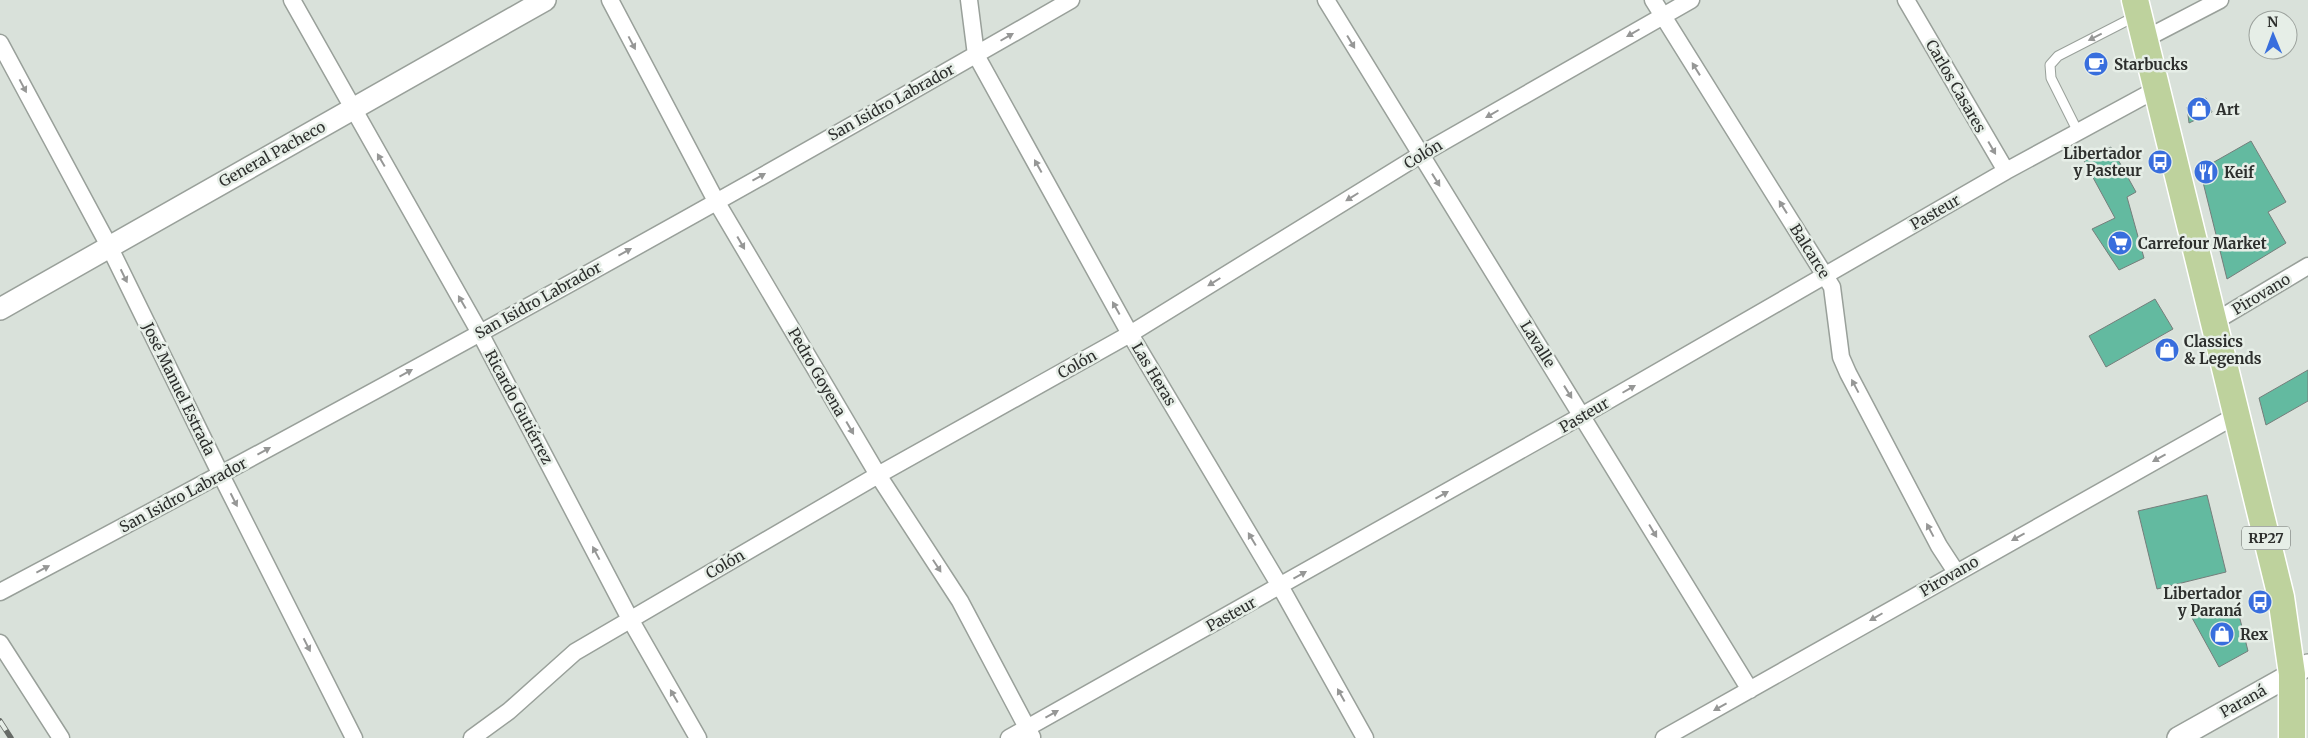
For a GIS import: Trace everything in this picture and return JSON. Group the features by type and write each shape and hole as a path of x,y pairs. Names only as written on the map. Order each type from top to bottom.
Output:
{"main road":[{"name":"RP27","path":"2139,18 2214,322 2235,416 2300,669 2292,738"}],"street":[{"name":"Ricardo Gutiérrez","path":"292,0 480,333 630,619 698,738"},
{"name":"General Pacheco","path":"0,309 545,0"},
{"name":"Pedro Goyena","path":"610,0 716,201 878,475 960,601 1030,733"},
{"name":"Las Heras","path":"969,0 976,54 1130,334 1280,586 1365,738"},
{"name":"San Isidro Labrador","path":"0,592 221,475 480,333 1071,0"},
{"name":"Lavalle","path":"1326,0 1420,155 1583,415 1750,690"},
{"name":"Balcarce","path":"1653,0 1826,275 1832,287 1841,357 1848,373 1939,546 1956,572"},
{"name":"Colón","path":"472,738 509,711 575,652 878,475 1130,334 1420,155 1691,0"},
{"name":"Carlos Casares","path":"1906,0 2006,171"},
{"path":"2139,18 2220,0"},
{"name":"José Manuel Estrada","path":"0,43 109,246 221,475 354,738"},
{"name":"Pasteur","path":"1009,738 1030,733 1280,586 1583,415 2006,171 2157,89"},
{"name":"Pirovano","path":"2214,322 2308,266"},
{"name":"Pirovano","path":"1664,738 2235,416"},
{"path":"0,643 61,738"},
{"name":"Paraná","path":"2178,738 2300,669"}],"lane":[{"path":"2078,132 2051,78 2050,65 2058,56 2139,18"}],"building":[{"name":"Art","path":"2206,98 2212,112 2189,123 2187,107"},
{"path":"2251,141 2286,202 2268,212 2286,243 2227,279 2200,170"},
{"path":"2111,147 2136,192 2127,197 2144,258 2119,270 2092,229 2115,218 2084,161"},
{"path":"2155,299 2173,329 2106,367 2089,336"},
{"path":"2308,370 2308,401 2266,425 2259,398"},
{"path":"2207,495 2226,572 2157,589 2138,511"},
{"name":"Rex","path":"2238,611 2248,651 2219,667 2191,616"}],"railway":[{"path":"0,721 11,738"}],"place":[{"name":"Starbucks","path":"2096,64"},
{"name":"Art","path":"2199,109"},
{"name":"Libertador y Pasteur","path":"2160,162"},
{"name":"Keif","path":"2206,172"},
{"name":"Carrefour Market","path":"2120,243"},
{"name":"Classics & Legends","path":"2167,350"},
{"name":"Libertador y Paraná","path":"2260,602"},
{"name":"Rex","path":"2222,634"}]}
